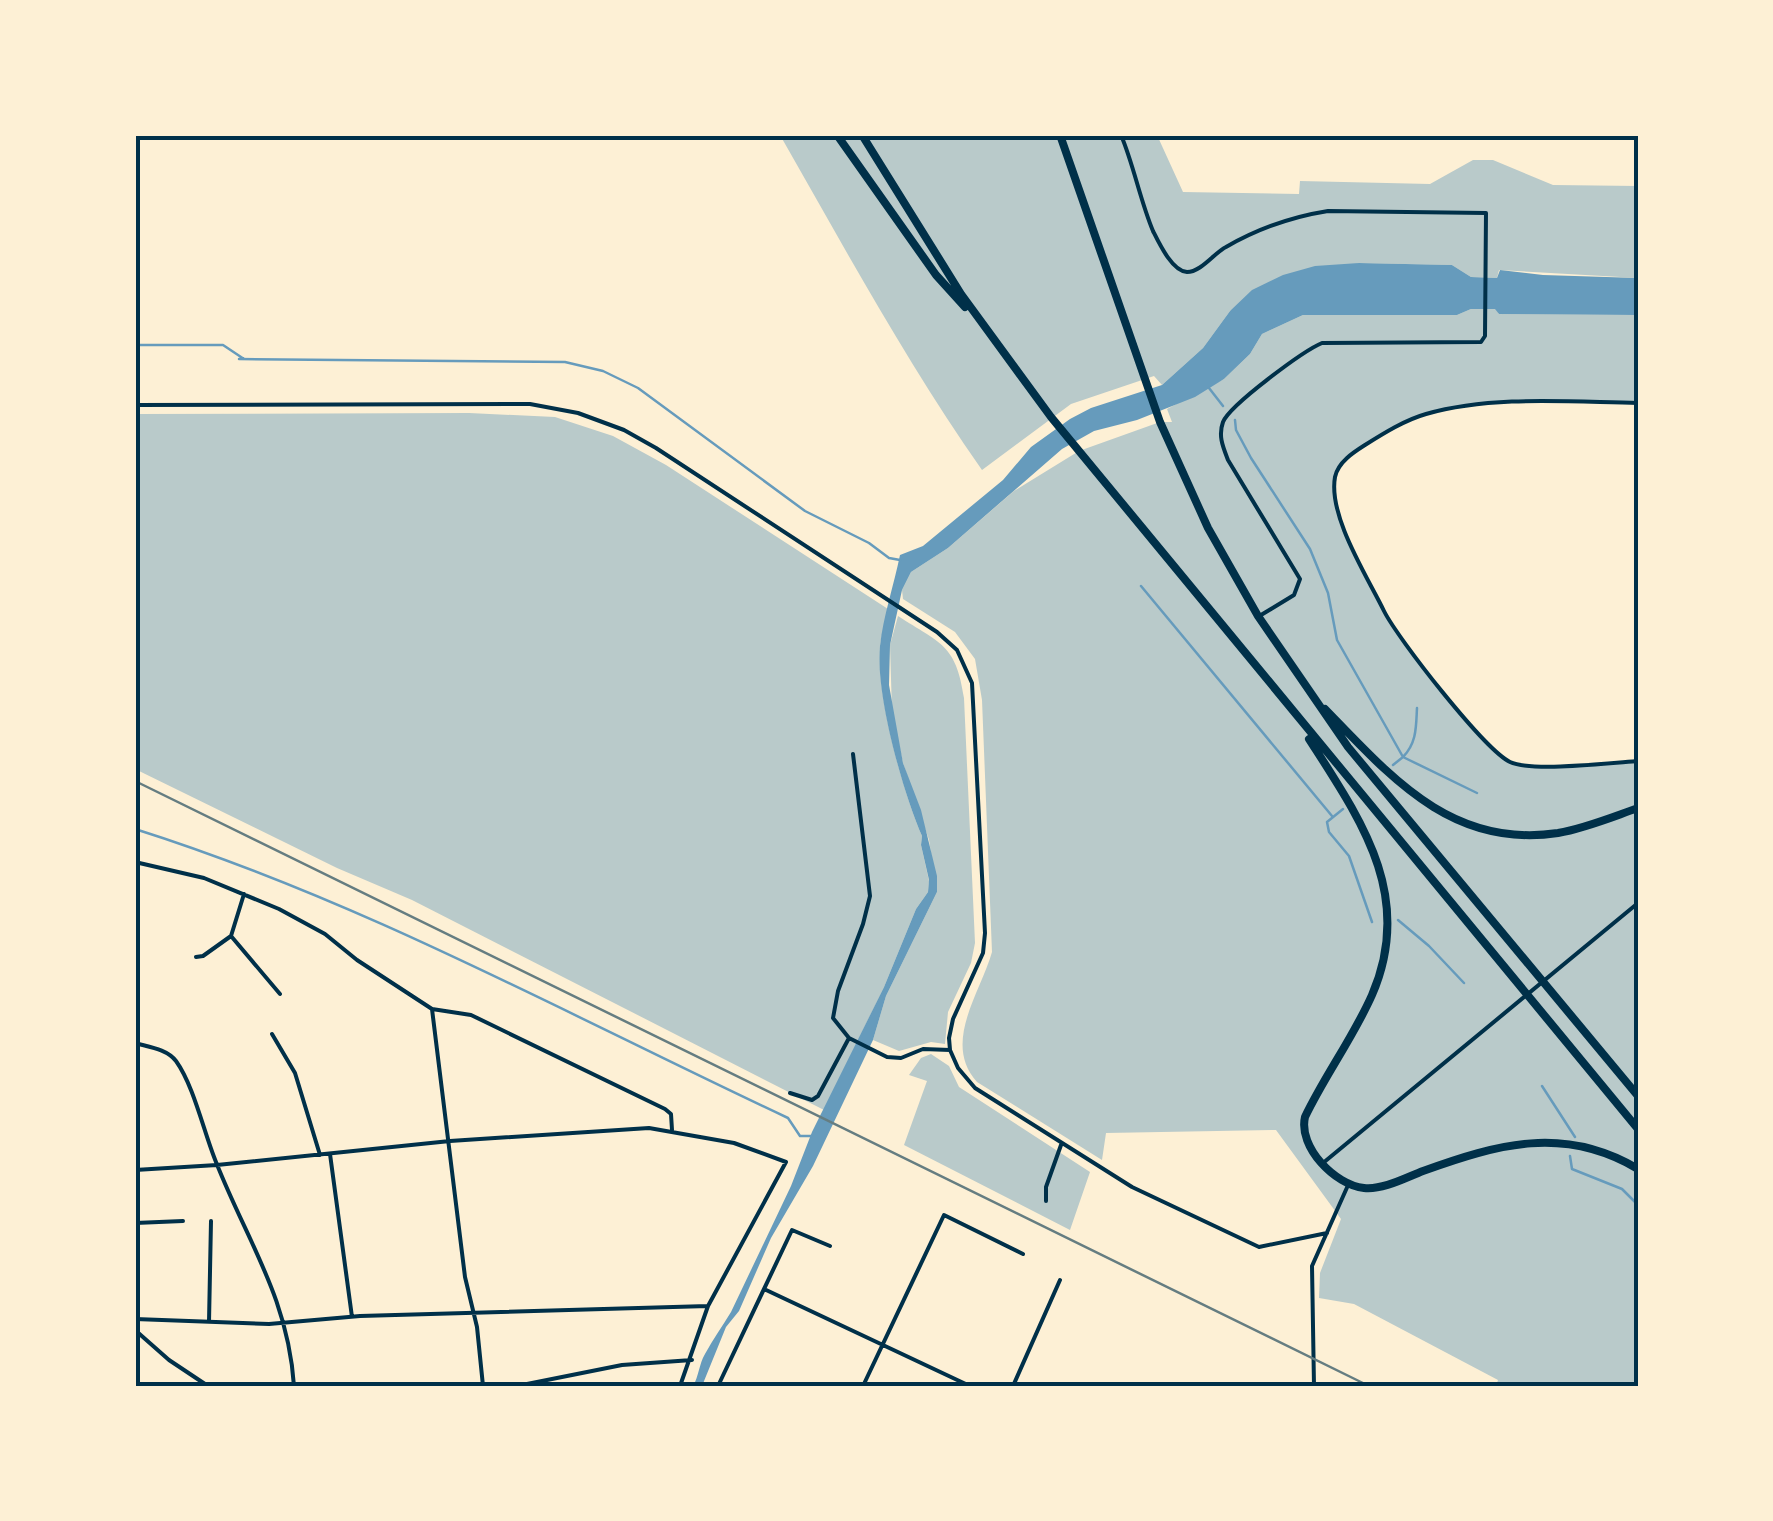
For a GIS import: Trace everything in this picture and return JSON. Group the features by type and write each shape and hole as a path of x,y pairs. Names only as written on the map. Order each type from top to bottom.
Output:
{"highway":[{"path":"837,135 936,275 977,318"},
{"path":"862,135 977,318 1052,417 1638,1129"},
{"path":"1060,135 1160,422 1208,528 1258,616 1348,746 1638,1096"},
{"path":"1305,688 1391,776 1421,801 1470,824 1516,834 1556,833 1638,808"},
{"path":"1290,710 1368,835 1386,896 1385,947 1372,994 1305,1117 1304,1134 1323,1163 1332,1174 1360,1188 1377,1187 1476,1152 1520,1143 1588,1148 1638,1169"}],"street":[{"path":"1122,135 1154,233 1179,270 1195,270 1219,250 1252,232 1304,215 1486,213 1485,336 1478,343 1336,341 1313,347 1228,414 1220,440 1228,460 1300,579 1294,596 1258,616"},
{"path":"1638,403 1546,402 1473,406 1425,414 1349,455 1336,474 1336,504 1349,540 1393,628 1494,750 1520,765 1638,760"},
{"path":"135,405 508,403 578,412 656,448 948,640 972,683 984,942 977,970 954,1019 950,1050 958,1068 975,1088 1132,1187 1259,1248 1326,1233"},
{"path":"853,754 870,896 835,1001 834,1018 851,1038 895,1058 915,1050 950,1050"},
{"path":"135,862 204,878 244,894 324,934 356,960 432,1009 471,1015 665,1110 670,1114 672,1130"},
{"path":"196,957 230,936 244,894"},
{"path":"1323,1163 1638,903"},
{"path":"230,936 280,994"},
{"path":"432,1009 465,1276 483,1386"},
{"path":"272,1034 294,1073 320,1155"},
{"path":"790,1093 807,1099 818,1096 851,1038"},
{"path":"135,1042 164,1051 176,1060 217,1165 275,1291 292,1352 294,1386"},
{"path":"135,1170 597,1130 672,1130 734,1143 786,1162 708,1306 680,1386"},
{"path":"1046,1202 1046,1186 1062,1145"},
{"path":"330,1154 352,1317"},
{"path":"1314,1386 1311,1270 1349,1184"},
{"path":"863,1386 944,1215 1023,1254"},
{"path":"135,1223 183,1220"},
{"path":"209,1322 210,1220"},
{"path":"718,1386 792,1230 830,1246"},
{"path":"1013,1386 1060,1280"},
{"path":"764,1290 970,1386"},
{"path":"135,1320 284,1323 352,1317 708,1306"},
{"path":"135,1330 169,1360 208,1386"},
{"path":"517,1386 622,1365 692,1360"}],"shaded area":[{"path":"780,135 1157,135 1183,192 1299,194 1300,181 1430,184 1473,160 1493,160 1553,185 1638,186 1638,278 1499,270 1497,278 1471,277 1452,265 1359,263 1230,311 1203,348 1162,385 1154,376 1071,404 982,470 902,347"},
{"path":"1471,309 1496,309 1499,314 1638,315 1638,403 1505,402 1426,414 1395,427 1347,458 1335,477 1334,493 1350,546 1392,625 1442,692 1498,753 1510,762 1535,766 1638,761 1638,1386 1496,1386 1498,1380 1354,1304 1319,1298 1320,1273 1341,1219 1276,1130 1106,1133 1102,1160 977,1082 963,1051 967,1018 992,952 982,700 975,659 955,632 903,599 902,590 911,572 948,548 1014,491 1079,451 1160,422 1172,422 1167,409 1224,379 1250,354 1262,334 1303,315 1457,315"},
{"path":"469,413 555,417 613,436 666,465 888,609 880,647 882,690 899,770 922,836 928,892 916,909 884,987 824,1110 412,900 337,868 135,769 135,414"},
{"path":"898,616 944,647 961,680 975,943 971,963 948,1012 945,1044 931,1042 899,1051 873,1040 886,996 937,892 929,840 903,763 892,712 890,645"},
{"path":"931,1054 949,1066 959,1087 1090,1172 1070,1230 904,1145 927,1081 909,1075 921,1058"}],"water":[{"path":"1452,265 1471,277 1497,278 1500,270 1638,278 1638,315 1499,314 1495,309 1471,309 1457,315 1303,315 1262,334 1250,354 1224,379 1195,397 1137,420 1094,431 1062,449 948,548 911,572 902,590 890,645 889,685 903,763 921,810 937,876 937,892 886,996 873,1040 813,1166 771,1238 739,1311 726,1327 702,1386 693,1386 703,1358 731,1312 791,1186 812,1132 884,987 916,909 928,892 922,836 892,742 880,666 881,635 900,555 923,546 1003,480 1031,447 1070,419 1091,408 1162,385 1203,348 1230,311 1252,290 1315,266"}],"waterway":[{"path":"135,345 223,345 244,359"},
{"path":"239,359 565,362 603,371 638,388 805,511 869,543 889,558 900,560"},
{"path":"1209,388 1223,406"},
{"path":"1235,420 1251,458 1310,549 1328,593 1337,640 1403,757 1393,765"},
{"path":"1141,586 1332,816"},
{"path":"1417,708 1413,740 1403,757 1477,793"},
{"path":"1343,809 1327,822 1329,832 1349,856 1372,922"},
{"path":"135,829 220,858 385,925 788,1118 800,1136 811,1136"},
{"path":"1398,920 1464,983"},
{"path":"1542,1086 1575,1137"},
{"path":"1570,1156 1572,1169 1622,1189 1638,1205"}],"railway":[{"path":"135,781 1369,1386"}]}
